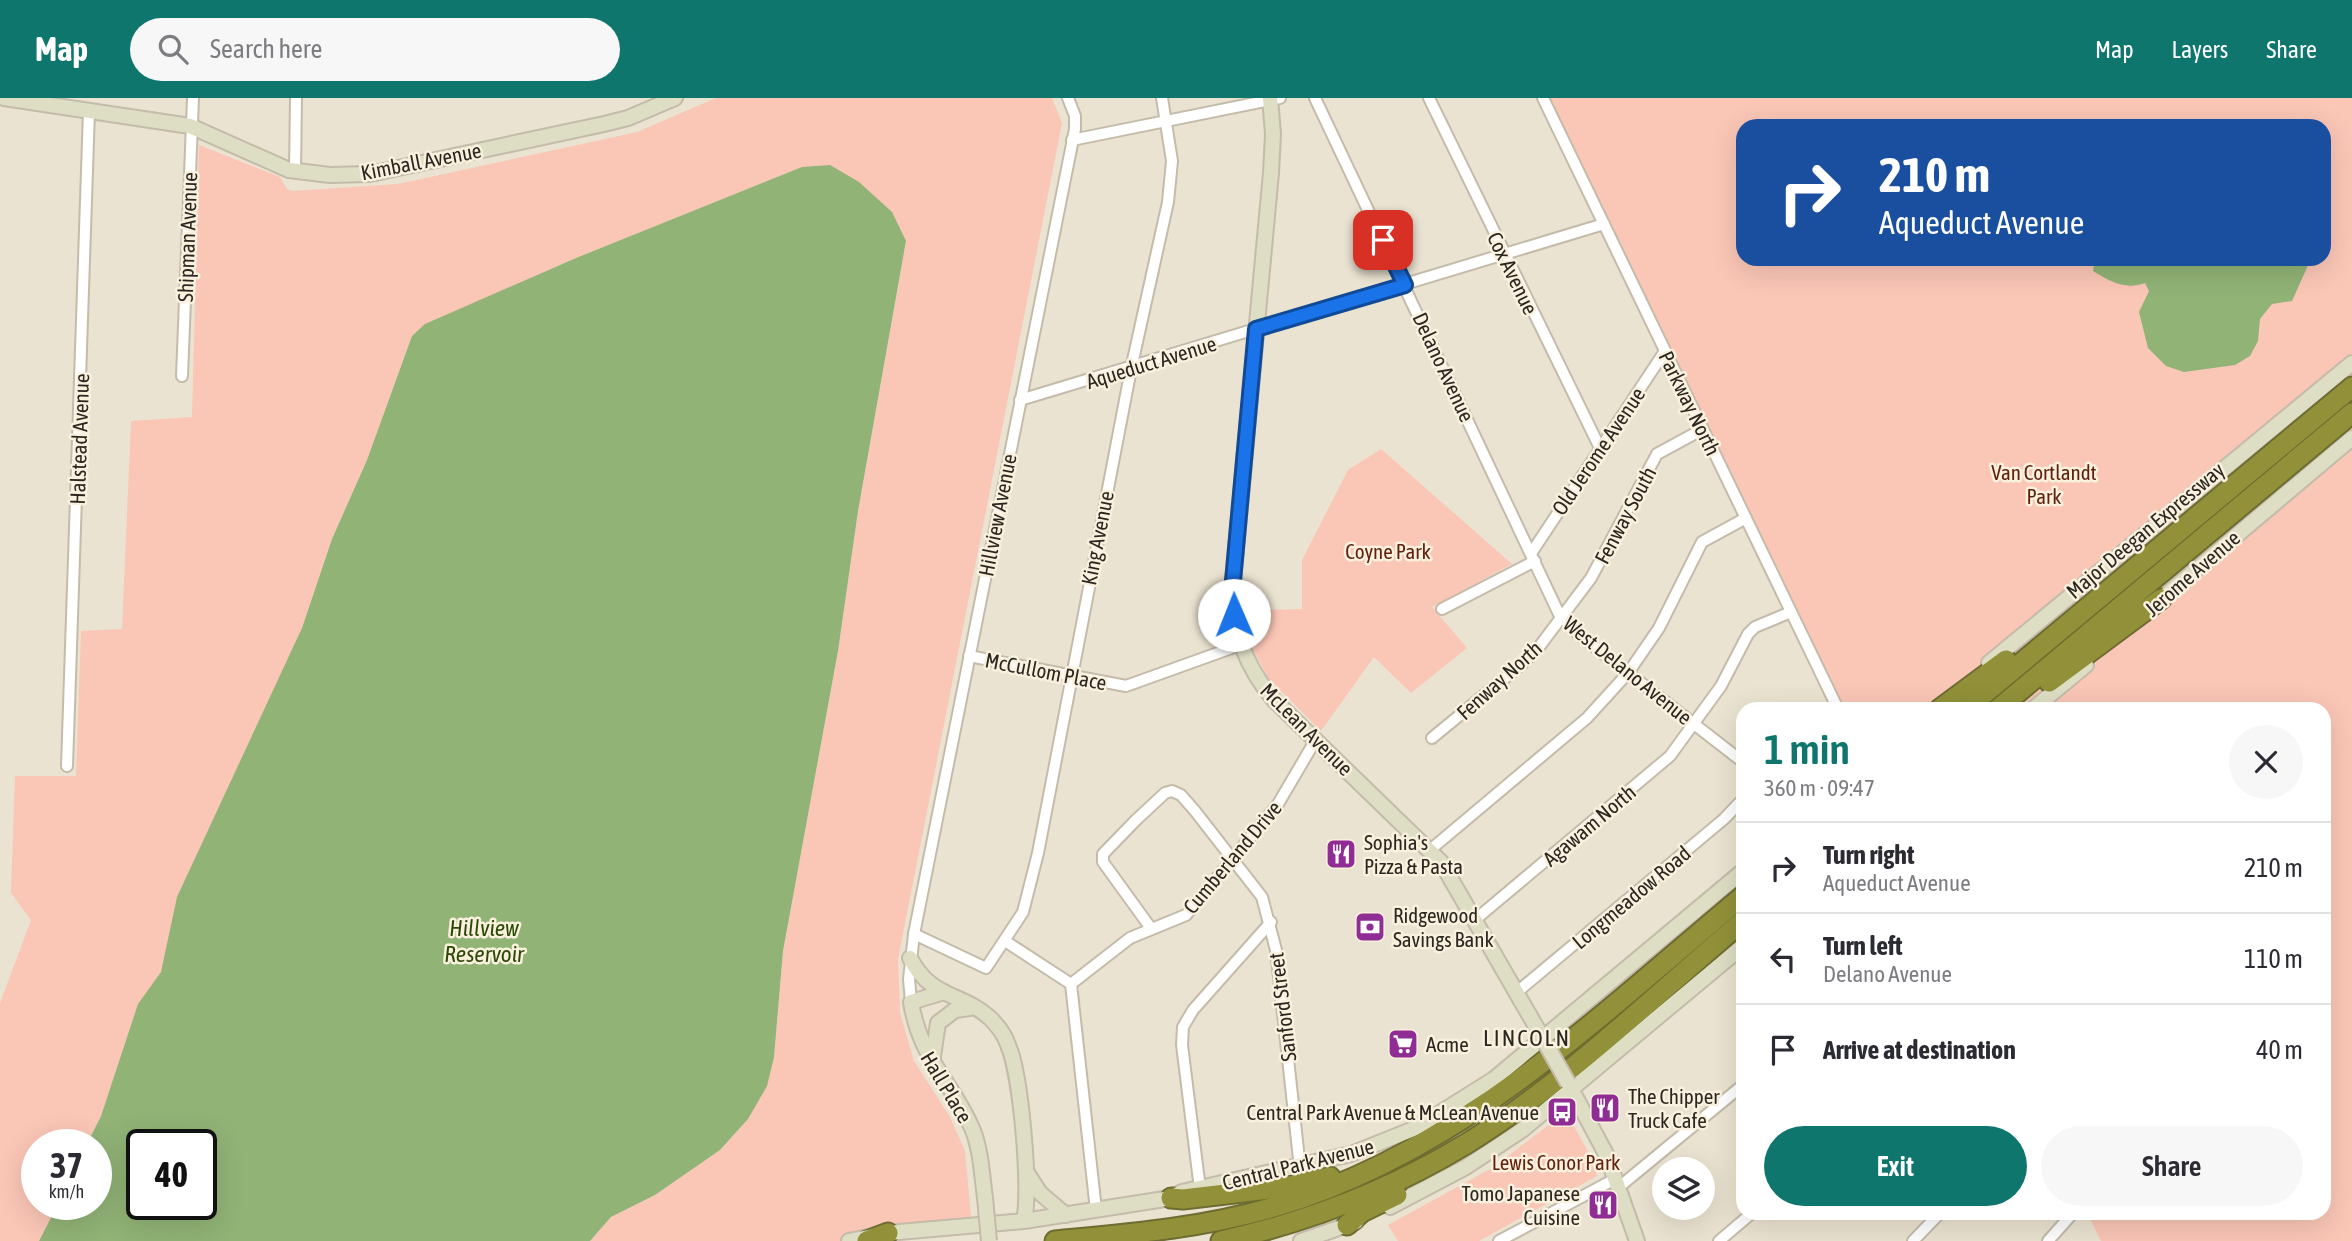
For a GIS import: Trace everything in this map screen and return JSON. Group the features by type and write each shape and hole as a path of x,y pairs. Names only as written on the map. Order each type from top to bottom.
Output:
{"highway":[{"name":"Major Deegan Expressway","path":"1974,702 2352,387"},
{"name":"Major Deegan Expressway","path":"2006,702 2352,413"},
{"path":"1947,702 2056,622 2111,588"},
{"path":"2024,702 2161,599"},
{"path":"1055,1241 1177,1229 1244,1216 1309,1196 1385,1165 1462,1122 1517,1084 1736,902"},
{"path":"1347,1225 1362,1212 1432,1175 1564,1071 1736,927"},
{"path":"1221,1241 1287,1224 1359,1198 1438,1160 1495,1125"},
{"path":"1171,1198 1183,1199 1286,1187 1355,1168 1385,1165"},
{"path":"867,1241 888,1233"}],"main road":[{"name":"Kimball Avenue","path":"4,98 190,126 295,171 330,175 370,174 628,118 675,98"},
{"name":"McLean Avenue","path":"1274,99 1272,153 1233,592 1240,645 1264,688 1315,741 1430,850 1452,877 1601,1143 1637,1241"},
{"path":"1946,702 2352,363"},
{"name":"Jerome Avenue","path":"2041,702 2352,438"},
{"name":"Central Park Avenue","path":"849,1241 888,1233 1024,1221 1171,1198 1200,1188 1300,1168 1372,1147 1416,1128 1485,1085 1545,1041 1736,877"},
{"path":"1301,1241 1379,1213 1466,1167 1522,1130 1570,1086 1736,952"},
{"path":"910,958 920,976 941,993 989,1018 1008,1044 1013,1062 1026,1172 1028,1201 1024,1221"},
{"path":"911,1008 941,993"},
{"path":"911,1008 930,1019 943,1017 955,1010 972,1008"},
{"name":"Hall Place","path":"911,1008 920,1042 972,1127 985,1198 989,1241"},
{"path":"932,1063 935,1035 943,1017"},
{"path":"1026,1172 1040,1193 1066,1215"}],"street":[{"name":"Shipman Avenue","path":"182,376 193,98"},
{"path":"295,171 296,98"},
{"name":"Hillview Avenue","path":"914,934 1072,140 1075,116 1068,98"},
{"name":"King Avenue","path":"914,934 986,968 1023,912 1038,853 1070,675 1131,369 1168,202 1172,161 1162,98"},
{"name":"Delano Avenue","path":"1315,98 1533,557"},
{"name":"Cox Avenue","path":"1429,98 1600,448"},
{"name":"Parkway North","path":"1543,98 1836,702"},
{"path":"1072,140 1167,123 1274,99"},
{"name":"Halstead Avenue","path":"67,766 89,111"},
{"name":"Aqueduct Avenue","path":"1020,400 1131,369 1604,224"},
{"name":"Old Jerome Avenue","path":"1442,609 1533,557 1600,448 1665,351"},
{"name":"Fenway South","path":"1563,618 1591,578 1657,454 1703,429"},
{"path":"1430,850 1587,718 1628,673 1659,628 1702,542 1746,518"},
{"name":"West Delano Avenue","path":"1533,557 1563,618 1628,673 1736,757"},
{"name":"Agawam North","path":"1476,919 1670,756 1721,686 1752,629 1791,612"},
{"name":"Fenway North","path":"1432,738 1522,664 1563,618"},
{"name":"McCullom Place","path":"970,656 1130,686 1240,645"},
{"name":"Cumberland Drive","path":"1071,984 1104,956 1150,927 1173,923 1186,915 1278,804 1315,741"},
{"path":"1150,927 1103,862 1103,854 1109,845 1165,793 1172,791 1181,795 1230,859"},
{"name":"Longmeadow Road","path":"1517,992 1736,806"},
{"name":"Sanford Street","path":"1230,859 1262,897 1271,922 1300,1168"},
{"path":"1200,1188 1182,1027 1213,985 1271,922"},
{"name":"Hall Place","path":"911,1008 910,958 914,934"},
{"path":"1005,941 1071,984 1096,1210"},
{"path":"1499,1241 1617,1183 1736,1091"},
{"path":"1718,1241 1744,1220"},
{"path":"1913,1241 1933,1220"},
{"path":"2048,1241 2067,1220"}],"green space":[{"path":"716,98 1052,98 1062,123 898,959 900,1013 914,1061 950,1117 965,1151 971,1217 839,1241 590,1241 611,1217 655,1195 720,1150 748,1119 774,1057 783,951 838,651 858,511 906,242 802,167 576,258 426,324 412,336 367,460 332,539 302,628 161,972 138,1005 101,1116 94,1129 21,1129 21,1220 50,1220 39,1241 0,1241 0,1003 31,920 11,893 15,776 76,776 81,631 122,629 131,421 192,417 199,145 280,177 287,189 293,191 398,184 637,132"},
{"name":"Van Cortlandt Park","path":"1550,98 2352,98 2352,1241 2101,1241 2090,1220 2331,1220 2331,702 1841,702"},
{"name":"Coyne Park","path":"1381,449 1512,564 1432,607 1467,648 1411,693 1374,657 1321,731 1268,678 1249,641 1256,610 1302,609 1302,560 1348,470"},
{"name":"Lewis Conor Park","path":"1566,1112 1592,1159 1597,1176 1479,1241 1398,1241 1388,1225 1492,1168"}],"water":[{"name":"Hillview Reservoir","path":"830,165 859,182 892,212 906,241 858,511 838,651 783,951 774,1057 767,1086 748,1119 720,1150 655,1195 611,1217 590,1241 39,1241 50,1220 112,1220 112,1129 94,1129 138,1004 161,972 177,897 302,628 332,539 367,460 412,336 425,324 576,258 802,167"},
{"path":"2094,266 2308,266 2292,301 2272,304 2260,319 2258,341 2250,356 2235,365 2184,372 2166,366 2148,348 2139,312 2149,291 2145,283 2125,285 2093,271"}],"place":[{"name":"Sophia's Pizza & Pasta","path":"1341,854"},
{"name":"Ridgewood Savings Bank","path":"1370,927"},
{"name":"Acme","path":"1403,1044"},
{"name":"The Chipper Truck Cafe","path":"1605,1108"},
{"name":"Central Park Avenue & McLean Avenue","path":"1562,1112"},
{"name":"Tomo Japanese Cuisine","path":"1603,1205"}],"district":[{"name":"LINCOLN","path":"1527,1038"}],"route":[{"path":"1234,615 1233,581 1256,329 1405,285 1383,240"}]}
